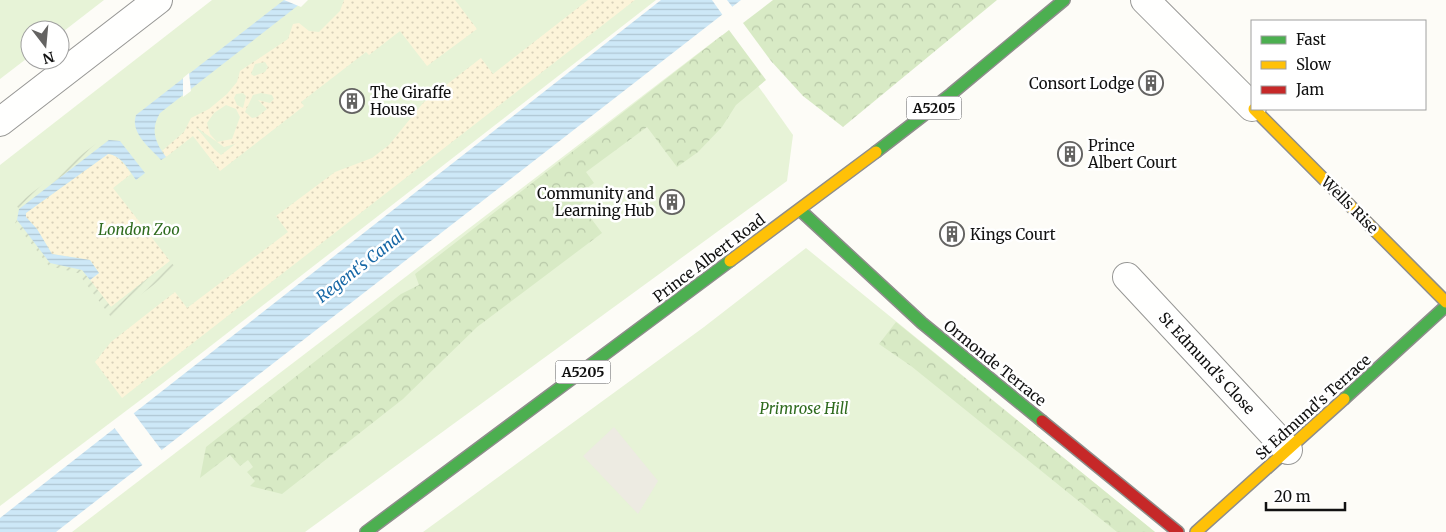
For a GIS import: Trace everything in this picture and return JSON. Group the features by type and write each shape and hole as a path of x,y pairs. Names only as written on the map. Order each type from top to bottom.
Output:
{"street":[{"path":"0,122 158,0"},
{"name":"Prince Albert Road","path":"366,532 800,210 951,94 1064,0"},
{"name":"Wells Rise","path":"1146,0 1251,106"},
{"name":"Wells Rise","path":"1255,110 1446,302"},
{"name":"Ormonde Terrace","path":"800,210 922,323 1178,532"},
{"name":"St Edmund's Close","path":"1127,277 1288,450"},
{"name":"St Edmund's Terrace","path":"1198,531 1446,306"}],"green space":[{"path":"0,0 104,0 70,26 70,20 20,20 20,64 0,79"},
{"name":"London Zoo","path":"212,0 656,0 163,383 0,506 0,165"},
{"path":"773,0 997,0 843,127 803,96 771,61 743,23"},
{"path":"729,30 766,80 736,105 722,127 698,152 677,167 647,127 586,172 594,183 584,190 589,196 581,205 602,233 477,327 403,399 282,494 250,486 255,481 247,472 253,467 248,460 240,466 230,455 200,478 206,447 401,294 419,285 415,274"},
{"path":"722,35 793,135 787,181 305,532 72,532"},
{"path":"106,136 109,140 19,209 16,205"},
{"path":"17,220 50,263 82,270 111,307 170,261 176,268 111,317 78,273 49,266 15,223"},
{"name":"Primrose Hill","path":"806,248 1155,532 423,532 704,327"},
{"path":"896,322 1155,532 1117,532 911,366 879,344"}],"sand":[{"path":"344,0 455,0 477,29 427,66 400,31 369,55 366,52 301,102 304,106 220,171 193,136 166,157 162,151 184,132 191,118 209,109 227,94 237,82 240,71 288,39 293,24 299,23 309,31 319,32 340,11","holes":["265,62 268,67 265,72 254,76 251,74 255,64","243,93 246,96 243,108 237,105 234,98 236,94","261,93 272,95 274,99 270,103 258,100 267,109 257,117 252,118 245,112 253,95","226,105 236,109 240,117 232,139 217,142 210,134 207,123 214,113","196,127 224,147 235,144 255,129 221,155"]},
{"path":"588,0 635,0 122,398 95,362 111,342 175,292 187,308 288,232 276,216 335,172 372,158 389,145 423,103 481,58 493,74"},
{"path":"108,154 119,158 131,174 113,188 170,261 111,307 90,280 99,273 90,260 52,254 37,229 26,217 26,213"}],"shaded area":[{"path":"614,427 658,481 638,514 583,456"}],"water":[{"path":"284,0 305,0 160,113 155,125 155,136 166,157 161,160 138,134 135,122 136,115"},
{"name":"Regent's Canal","path":"661,0 741,0 56,532 0,532 0,518"},
{"path":"109,140 120,141 145,173 136,180 121,160 108,154 26,213 26,217 37,229 52,254 90,260 99,273 90,280 82,270 50,263 17,220 19,209"}],"pier":[{"path":"284,0 308,0 301,7"},
{"path":"712,0 727,0 734,9 724,17"},
{"path":"189,73 191,91 183,97 183,78"},
{"path":"132,411 163,452 144,467 113,426"}],"traffic: fast":[{"path":"876,152 951,94 1064,0"},
{"path":"800,210 922,323 1042,421"},
{"path":"366,532 730,261"},
{"path":"1344,399 1446,306"}],"traffic: slow":[{"path":"1255,110 1446,302"},
{"path":"730,261 876,152"},
{"path":"1196,532 1344,399"}],"traffic: jam":[{"path":"1042,421 1178,532"}],"place":[{"name":"Consort Lodge","path":"1151,83"},
{"name":"The Giraffe House","path":"352,101"},
{"name":"Prince Albert Court","path":"1070,154"},
{"name":"Community and Learning Hub","path":"672,202"},
{"name":"Kings Court","path":"952,234"}]}
